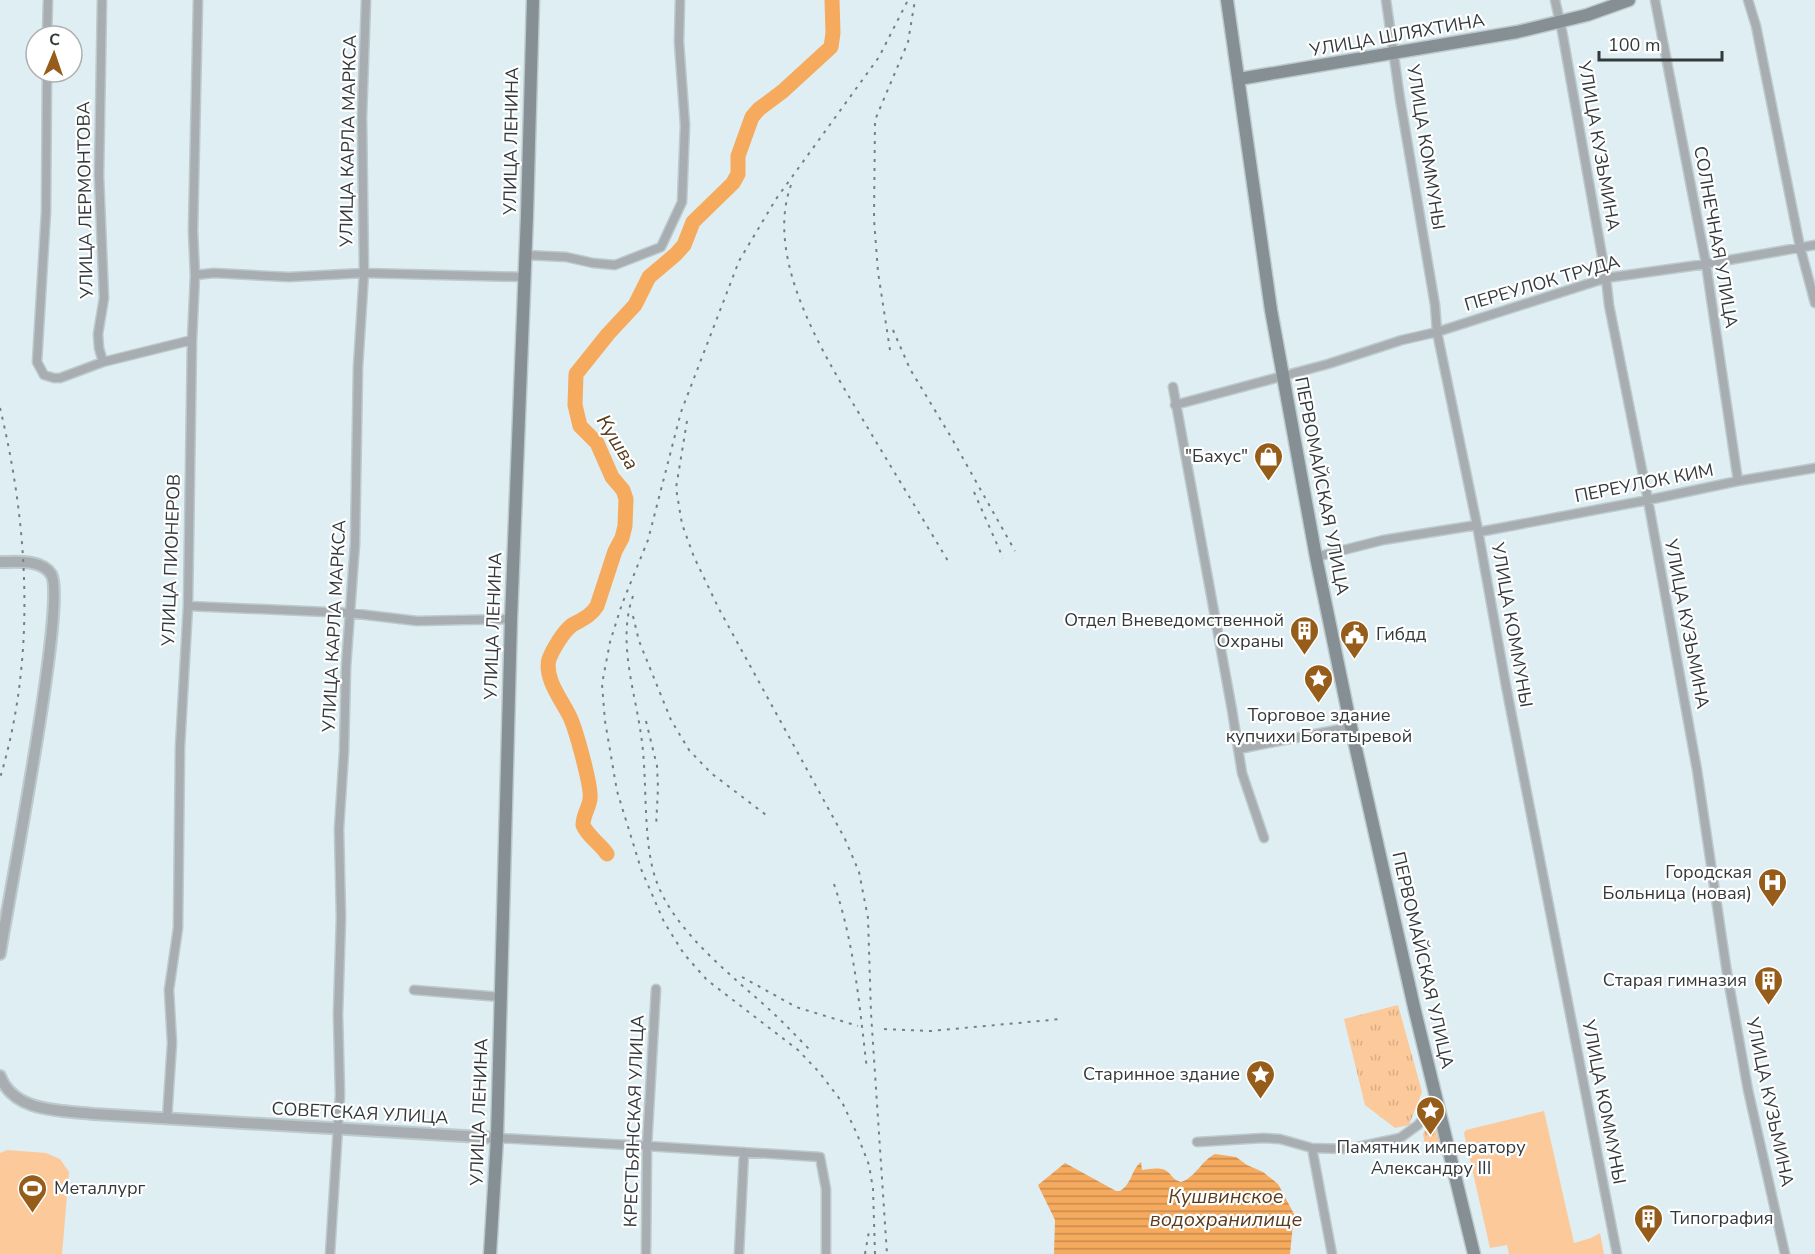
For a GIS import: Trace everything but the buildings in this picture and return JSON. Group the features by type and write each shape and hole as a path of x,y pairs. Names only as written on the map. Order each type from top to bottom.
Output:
{"main road":[{"name":"УЛИЦА ЛЕНИНА","path":"490,1254 497,1138 511,619 533,0"},
{"name":"ПЕРВОМАЙСКАЯ УЛИЦА","path":"1227,0 1271,310 1316,557 1351,727 1474,1254"},
{"name":"УЛИЦА ШЛЯХТИНА","path":"1239,80 1462,43 1560,22 1629,0"}],"street":[{"path":"47,24 48,0"},
{"name":"УЛИЦА ЛЕРМОНТОВА","path":"102,0 99,176 104,298 98,334 99,348 104,362"},
{"name":"УЛИЦА ПИОНЕРОВ","path":"167,1119 172,1043 169,990 178,928 180,747 188,606 198,0"},
{"name":"УЛИЦА КАРЛА МАРКСА","path":"330,1254 340,1095 339,829 355,544 358,367 363,273 362,117 366,0"},
{"path":"525,255 566,257 615,265 661,247 682,202 685,125 679,42 680,0"},
{"name":"УЛИЦА КОММУНЫ","path":"1386,0 1400,99 1435,305 1437,332 1478,529 1506,686 1617,1254"},
{"name":"УЛИЦА КУЗЬМИНА","path":"1555,0 1609,305 1648,501 1697,770 1729,985 1748,1090 1785,1254"},
{"name":"СОЛНЕЧНАЯ УЛИЦА","path":"1655,0 1706,264 1738,481"},
{"path":"1748,0 1756,26 1800,248 1815,303"},
{"path":"47,84 46,212 37,362 44,375 60,378 104,362 192,340"},
{"name":"ПЕРЕУЛОК ТРУДА","path":"1176,405 1437,332 1606,278 1815,245"},
{"path":"195,276 214,273 289,277 363,273 524,278"},
{"path":"1173,387 1242,772 1264,838"},
{"name":"ПЕРЕУЛОК КИМ","path":"1316,557 1383,540 1478,529 1648,501 1738,481 1815,468"},
{"path":"0,562 36,564 53,576 55,587 51,640 33,761 0,954"},
{"path":"188,606 350,613 417,621 511,619"},
{"path":"1239,749 1351,727"},
{"name":"КРЕСТЬЯНСКАЯ УЛИЦА","path":"646,1254 647,1146 656,989"},
{"path":"414,990 501,997"},
{"name":"СОВЕТСКАЯ УЛИЦА","path":"0,1076 10,1093 28,1105 94,1114 820,1158 826,1189 826,1254"},
{"path":"1197,1142 1280,1139 1312,1148 1348,1149 1400,1138 1418,1125 1437,1100"},
{"path":"1312,1148 1332,1254"},
{"path":"739,1254 744,1152"}],"green space":[{"path":"1398,1005 1422,1092 1409,1125 1395,1128 1365,1105 1344,1019"},
{"path":"1544,1111 1574,1243 1600,1233 1604,1254 1509,1254 1507,1245 1490,1248 1464,1133 1466,1130"},
{"path":"1436,1119 1444,1151 1439,1152 1425,1144 1423,1134 1432,1120"},
{"name":"Металлург","path":"7,1150 46,1153 60,1159 69,1172 62,1254 0,1254 0,1153"}],"water":[{"name":"Кушвинское водохранилище","path":"1215,1154 1236,1157 1263,1172 1278,1184 1294,1214 1290,1254 1054,1254 1055,1220 1038,1185 1065,1163 1116,1191 1120,1191 1127,1185 1141,1162 1142,1170 1164,1170 1181,1182"}],"waterway":[{"name":"Кушва","path":"607,854 583,825 590,799 586,770 572,721 554,688 548,666 549,659 565,632 589,615 597,606 625,526 626,499 623,490 612,477 597,443 580,426 575,405 576,374 635,305 649,277 684,245 693,222 733,183 738,174 738,156 752,117 831,47 832,0"}],"railway":[{"path":"875,1254 873,1189 869,1165 842,1102 819,1072 798,1050 707,980 684,954 664,922 641,869 617,791 605,721 602,684 610,642 622,604 648,540 681,412 739,261 776,199 879,57 908,0"},
{"path":"890,350 878,272 874,219 875,120 908,42 915,0"},
{"path":"791,185 785,216 786,249 794,282 806,315 839,379 948,561"},
{"path":"893,330 910,369 1015,551"},
{"path":"0,408 17,500 24,593 19,687 12,733 0,778"},
{"path":"687,421 676,488 682,524 694,557 719,609 845,839 859,872 868,918 871,1013 887,1254"},
{"path":"974,492 1003,558"},
{"path":"633,596 629,613 627,648 641,735 647,828 656,880 676,918 690,935 811,1051"},
{"path":"633,616 639,641 671,720 689,750 711,773 770,818"},
{"path":"646,721 657,766 656,827"},
{"path":"834,884 852,953 867,1069"},
{"path":"742,977 796,1007 858,1026"},
{"path":"884,1029 931,1031 1061,1019"},
{"path":"865,1254 869,1231"}],"place":[{"name":"\"Бахус\"","path":"1269,482"},
{"name":"Отдел Вневедомственной Охраны","path":"1305,656"},
{"name":"Гибдд","path":"1355,660"},
{"name":"Торговое здание купчихи Богатыревой","path":"1319,704"},
{"name":"Городская Больница (новая)","path":"1773,908"},
{"name":"Старая гимназия","path":"1768,1006"},
{"name":"Старинное здание","path":"1261,1100"},
{"name":"Памятник императору Александру III","path":"1431,1136"},
{"name":"Металлург","path":"33,1214"},
{"name":"Типография","path":"1649,1244"}]}
